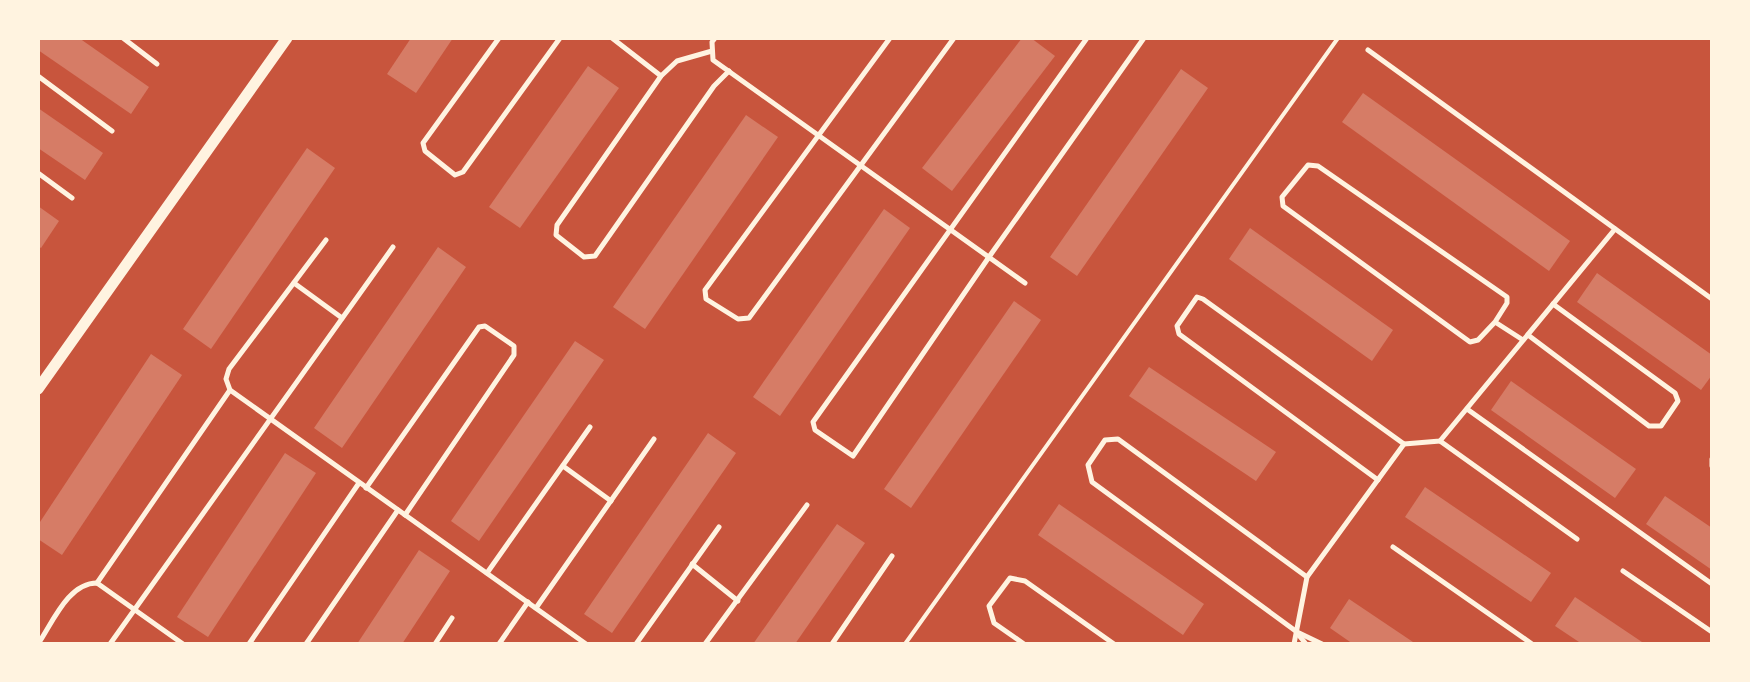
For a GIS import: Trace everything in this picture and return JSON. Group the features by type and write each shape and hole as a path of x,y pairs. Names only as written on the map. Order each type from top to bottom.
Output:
{"street":[{"path":"38,389 287,38"}],"lane":[{"path":"123,38 157,64"},
{"path":"499,38 423,143 425,151 455,175 463,172 560,38"},
{"path":"612,38 661,76"},
{"path":"715,38 712,42 713,60 1025,283"},
{"path":"890,38 705,290 706,299 738,319 749,318 954,38"},
{"path":"1087,38 813,422 815,430 853,456 1144,38"},
{"path":"1368,50 1712,299"},
{"path":"712,51 677,61 661,76 557,225 556,235 584,257 595,256 714,86 729,71"},
{"path":"38,76 112,131"},
{"path":"1308,165 1318,166 1507,297 1507,303 1495,322 1478,340 1470,342 1283,206 1282,197 1308,165"},
{"path":"38,173 72,198"},
{"path":"1440,441 1615,229"},
{"path":"326,240 229,369 226,379 230,390 586,644"},
{"path":"110,644 393,247"},
{"path":"294,283 342,318"},
{"path":"1378,480 1179,334 1177,326 1197,297 1404,444 1440,441 1577,539"},
{"path":"1495,322 1525,338 1649,426 1661,426 1678,401 1675,393 1553,304"},
{"path":"366,488 479,327 485,326 514,346 514,355 405,515"},
{"path":"97,583 230,390"},
{"path":"1467,409 1712,584"},
{"path":"487,573 590,427"},
{"path":"536,608 654,439"},
{"path":"1307,577 1118,439 1105,440 1088,465 1092,482 1297,632 1322,644"},
{"path":"1294,644 1307,577 1404,444"},
{"path":"1712,459 1712,466"},
{"path":"563,466 611,501"},
{"path":"249,644 359,483"},
{"path":"705,644 807,505"},
{"path":"306,644 398,510"},
{"path":"636,644 719,527"},
{"path":"1393,547 1532,644"},
{"path":"832,644 892,556"},
{"path":"692,564 738,601"},
{"path":"1623,571 1712,632"},
{"path":"1024,644 994,623 989,606 1010,578 1025,581 1114,644"},
{"path":"38,644 74,590 86,583 97,583 183,644"},
{"path":"499,644 528,602"},
{"path":"435,644 452,618"},
{"path":"1297,632 1306,644"}],"path":[{"path":"905,644 1338,38"}],"building":[{"path":"38,38 79,38 149,87 131,114 38,50"},
{"path":"411,38 453,38 416,93 387,74"},
{"path":"1022,38 1031,38 1055,56 952,191 922,168"},
{"path":"588,66 619,88 520,228 489,207"},
{"path":"1181,69 1208,88 1077,276 1050,257"},
{"path":"1363,93 1570,241 1549,271 1342,122"},
{"path":"38,108 103,153 85,180 38,148"},
{"path":"746,115 778,137 645,329 613,307"},
{"path":"307,148 335,168 211,349 183,329"},
{"path":"38,206 59,221 41,248 38,246"},
{"path":"884,209 910,228 780,416 753,397"},
{"path":"1250,228 1393,330 1372,361 1229,259"},
{"path":"438,247 466,267 342,448 314,428"},
{"path":"1597,273 1712,355 1712,375 1701,390 1577,302"},
{"path":"1014,301 1041,320 911,508 884,489"},
{"path":"575,341 604,360 479,541 451,521"},
{"path":"151,354 182,375 62,555 38,539 38,525"},
{"path":"1149,367 1276,452 1256,481 1129,396"},
{"path":"1511,381 1636,469 1615,498 1491,410"},
{"path":"708,433 736,453 612,633 584,614"},
{"path":"285,453 316,473 208,637 177,617"},
{"path":"1425,487 1551,573 1531,602 1405,517"},
{"path":"1665,496 1712,528 1712,570 1646,524"},
{"path":"1059,504 1204,604 1183,635 1038,535"},
{"path":"837,524 865,543 795,644 753,644"},
{"path":"419,550 450,571 402,644 357,644"},
{"path":"1575,597 1645,644 1582,644 1555,626"},
{"path":"1349,599 1416,644 1353,644 1330,628"}]}
